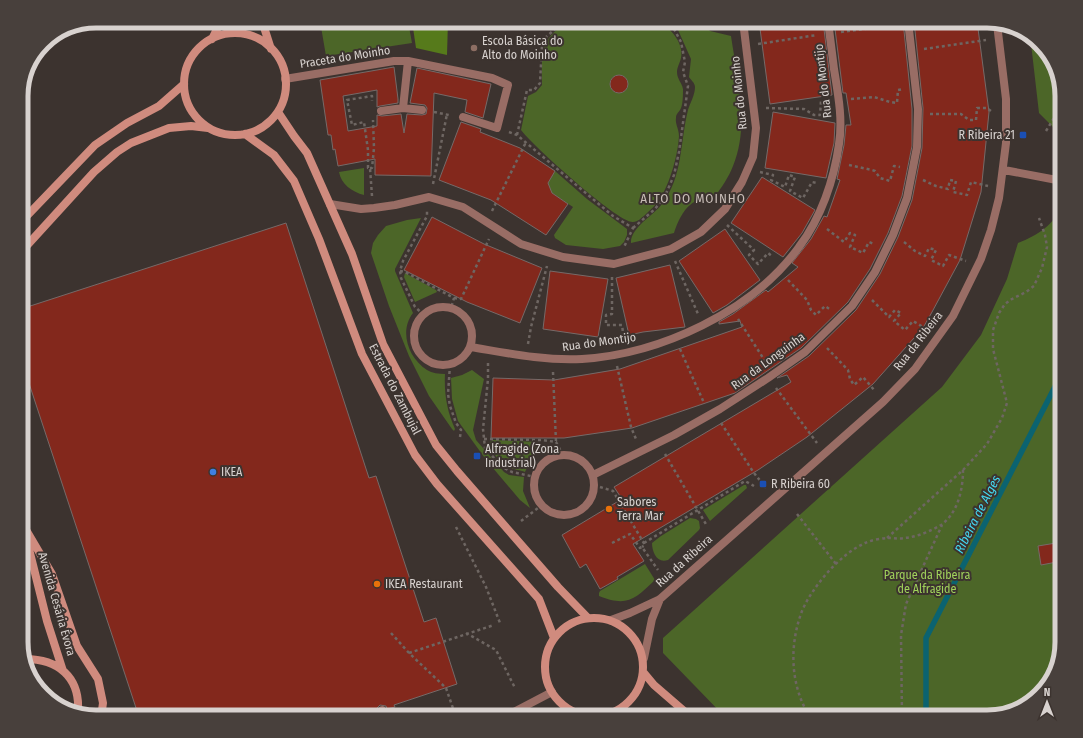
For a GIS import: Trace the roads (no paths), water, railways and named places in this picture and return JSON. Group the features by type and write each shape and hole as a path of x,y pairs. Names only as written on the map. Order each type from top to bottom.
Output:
{"street":[{"path":"212,39 218,28"},
{"path":"264,28 271,49"},
{"name":"Rua do Moinho","path":"330,204 374,208 429,197 464,207 521,244 563,257 614,264 671,249 701,232 725,209 742,182 753,157 756,128 744,28"},
{"name":"Rua do Montijo","path":"471,347 552,360 583,359 641,349 676,337 707,323 737,305 760,287 781,268 799,247 824,202 834,172 839,143 840,110 829,28"},
{"name":"Rua da Longuinha","path":"593,475 674,435 720,409 768,378 805,352 852,306 876,272 893,235 907,198 917,147 918,109 909,28"},
{"name":"Rua da Ribeira","path":"611,620 630,613 660,598 883,402 915,369 953,316 977,266 991,230 1004,170 1006,143 1006,99 998,29"},
{"path":"227,34 243,34 258,40 271,49 283,68 285,79 284,96 278,112 269,122 258,130 245,134 232,135 219,133 208,128 197,119 190,109 185,97 184,84 185,73 189,62 202,45 212,39 227,34"},
{"name":"Praceta do Moinho","path":"285,79 394,61 408,61 492,78 508,85 497,128 463,117"},
{"name":"Praceta do Moinho","path":"403,108 408,61"},
{"path":"28,215 95,144 127,123 159,106 184,84"},
{"path":"381,110 403,108 422,110"},
{"name":"Estrada do Zambujal","path":"278,112 307,153 352,254 383,344 436,445 558,587 587,617"},
{"path":"28,244 94,172 117,152 131,143 169,128 191,126 208,128"},
{"name":"Estrada do Zambujal","path":"245,134 274,155 294,181 319,239 362,354 415,455 437,484 540,599 554,638"},
{"path":"1004,170 1055,180"},
{"path":"441,307 451,308 460,312 467,319 472,328 473,337 471,347 466,355 459,361 450,365 440,365 431,362 423,357 418,350 415,341 415,331 418,322 424,314 432,309 441,307"},
{"path":"563,455 573,456 581,460 593,475 593,495 580,511 570,515 560,515 550,511 542,505 536,496 534,486 535,477 539,468 554,457 563,455"},
{"path":"28,532 52,574 77,646 98,679 103,703 102,710"},
{"name":"Avenida Cesária Évora","path":"28,546 47,621 63,670"},
{"name":"Rua da Ribeira","path":"644,658 652,619 660,598"},
{"path":"570,710 561,704 552,692 546,679 544,665 547,651 554,638 568,624 587,617 599,617 611,620 621,625 632,634 639,644 644,658 644,673 639,688 630,701 618,710"},
{"path":"30,659 38,659 51,663 63,670 71,680 76,690 79,702 78,708"},
{"path":"644,673 654,685 683,710"},
{"path":"518,710 552,692"}],"waterway":[{"name":"Ribeira de Algés","path":"926,710 926,638 1055,387"}],"place":[{"name":"Escola Básica do Alto do Moinho","path":"474,48"},
{"name":"R Ribeira 21","path":"1023,135"},
{"name":"Alfragide (Zona Industrial)","path":"477,456"},
{"name":"IKEA","path":"213,472"},
{"name":"R Ribeira 60","path":"763,484"},
{"name":"Sabores Terra Mar","path":"609,509"},
{"name":"IKEA Restaurant","path":"377,584"}],"district":[{"name":"ALTO DO MOINHO","path":"693,198"}],"park label":[{"name":"Parque da Ribeira de Alfragide","path":"927,582"}]}
